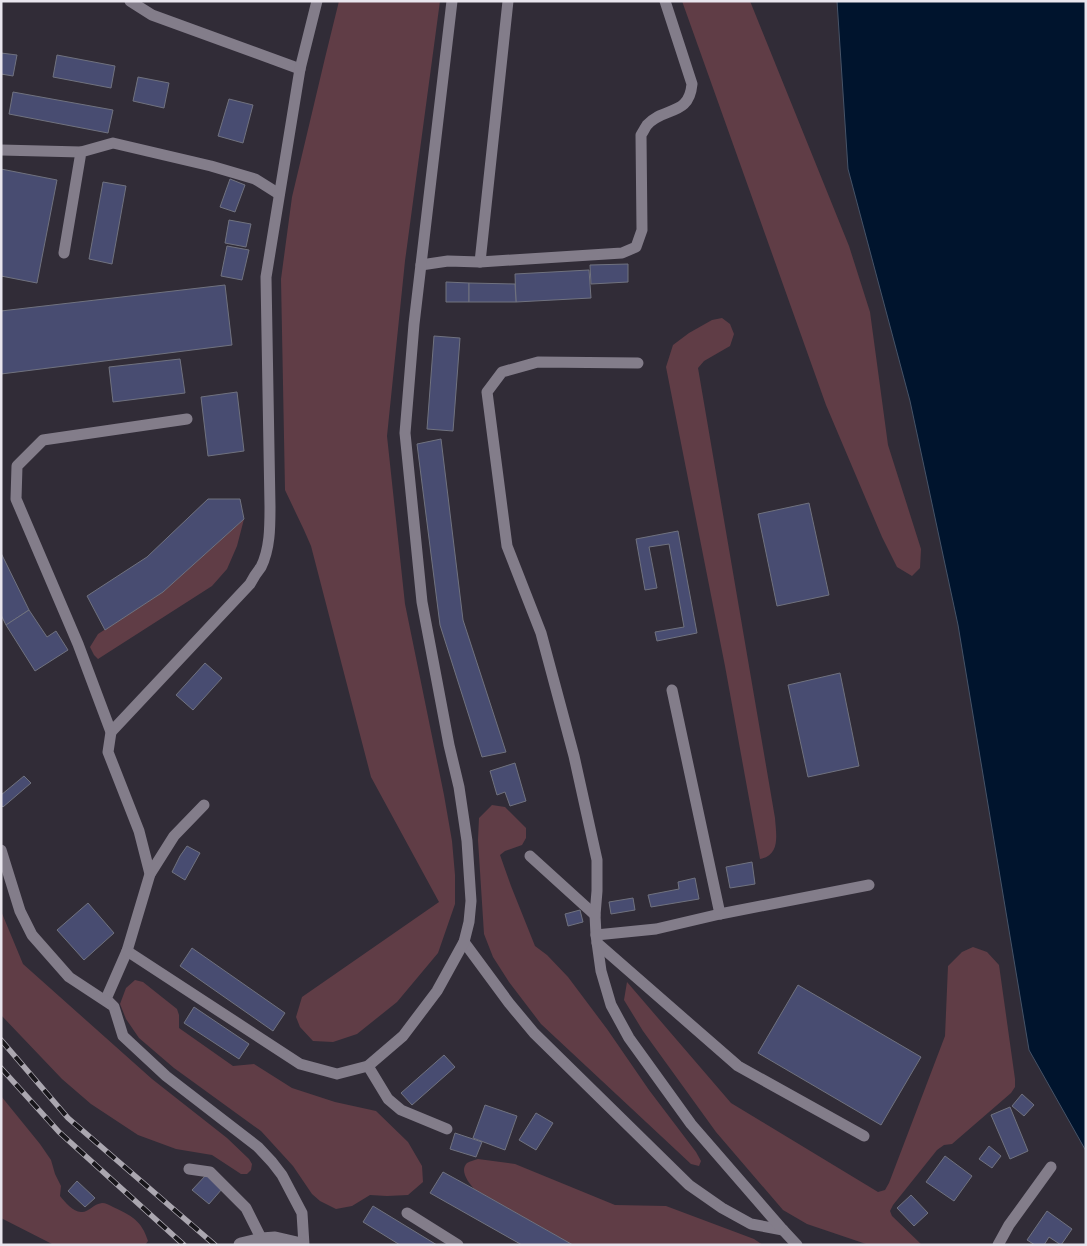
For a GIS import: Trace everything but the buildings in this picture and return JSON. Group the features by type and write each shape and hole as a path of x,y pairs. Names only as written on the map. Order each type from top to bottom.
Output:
{"street":[{"path":"241,1245 275,1239 302,1245"}],"lane":[{"path":"130,1 152,15 300,69"},
{"path":"111,732 250,584 261,565 267,547 270,528 270,507 266,277 300,69 317,1"},
{"path":"127,951 300,1064 337,1074 368,1066 403,1036 437,991 464,942 469,922 471,901 467,841 459,787 449,745 422,602 404,433 414,324 452,1"},
{"path":"480,262 508,1"},
{"path":"421,265 448,261 480,262 622,252 636,247 642,230 641,135 646,126 655,119 678,109 686,103 691,94 692,84 666,1"},
{"path":"1,150 81,152 113,143 254,178 279,194"},
{"path":"64,253 81,152"},
{"path":"638,363 538,362 502,372 487,392 507,546 541,633 574,756 597,860 596,939 601,971 611,1005 629,1038 691,1124 797,1245"},
{"path":"150,874 139,831 108,752 111,732 78,644 16,499 17,466 43,440 187,419"},
{"path":"672,690 720,914"},
{"path":"204,805 174,836 150,874 127,951 106,999 114,1006 124,1036 166,1076 258,1147 272,1162 282,1175 302,1214 302,1245"},
{"path":"1,850 20,911 32,935 69,977 114,1006"},
{"path":"530,856 595,916"},
{"path":"596,939 656,929 720,914 870,885"},
{"path":"596,939 738,1066 864,1136"},
{"path":"464,942 509,1003 534,1033 689,1185 722,1208 751,1224 783,1230"},
{"path":"368,1066 388,1099 401,1110 446,1129"},
{"path":"998,1245 1009,1225 1051,1167"},
{"path":"189,1169 210,1172 246,1208 262,1240"},
{"path":"407,1213 458,1245"}],"shaded area":[{"path":"339,1 440,1 405,261 387,436 405,604 452,841 455,904 438,953 397,1002 357,1034 333,1042 313,1041 300,1027 296,1017 302,997 439,902 371,777 311,546 285,490 281,279 292,197"},
{"path":"682,1 750,1 849,246 870,312 888,445 921,549 920,568 912,576 897,567 882,537 826,405"},
{"path":"722,318 730,324 734,334 730,346 704,361 698,368 775,818 776,843 767,857 760,859 725,666 666,367 673,345 712,320"},
{"path":"244,519 237,546 227,569 212,586 98,659 94,655 90,647 98,634 163,592"},
{"path":"492,805 505,807 526,828 526,838 522,845 505,851 500,855 535,946 547,955 568,977 607,1029 649,1090 696,1152 701,1161 699,1166 691,1164 541,1024 509,982 493,957 484,934 478,840 479,818"},
{"path":"1,911 23,964 152,1079 227,1138 252,1164 251,1170 247,1174 241,1174 212,1155 176,1149 138,1135 91,1104 62,1079 1,1015"},
{"path":"973,947 987,952 999,965 1015,1087 1011,1093 952,1144 944,1145 937,1150 893,1205 890,1211 892,1216 922,1245 869,1245 807,1224 783,1210 716,1132 643,1031 624,1000 627,982 731,1103 878,1192 885,1190 889,1183 945,1036 948,966 962,952"},
{"path":"135,980 143,982 177,1009 179,1028 233,1066 254,1064 292,1088 335,1102 376,1111 408,1142 422,1166 423,1182 408,1195 370,1195 352,1206 336,1209 320,1201 312,1194 293,1166 261,1131 174,1068 139,1038 126,1019 120,1004 126,988"},
{"path":"1,1096 51,1160 61,1186 60,1196 67,1204 72,1209 81,1212 99,1204 108,1204 125,1213 143,1228 148,1241 145,1245 54,1245 1,1218"},
{"path":"478,1159 515,1164 615,1205 666,1206 754,1239 763,1245 573,1245 474,1189 464,1170 467,1163"}],"water":[{"path":"837,1 1086,1 1086,1151 1029,1050 958,625 910,401 848,169"}],"railway":[{"path":"1,1040 68,1118 215,1245"},
{"path":"1,1068 59,1132 184,1245"}]}
